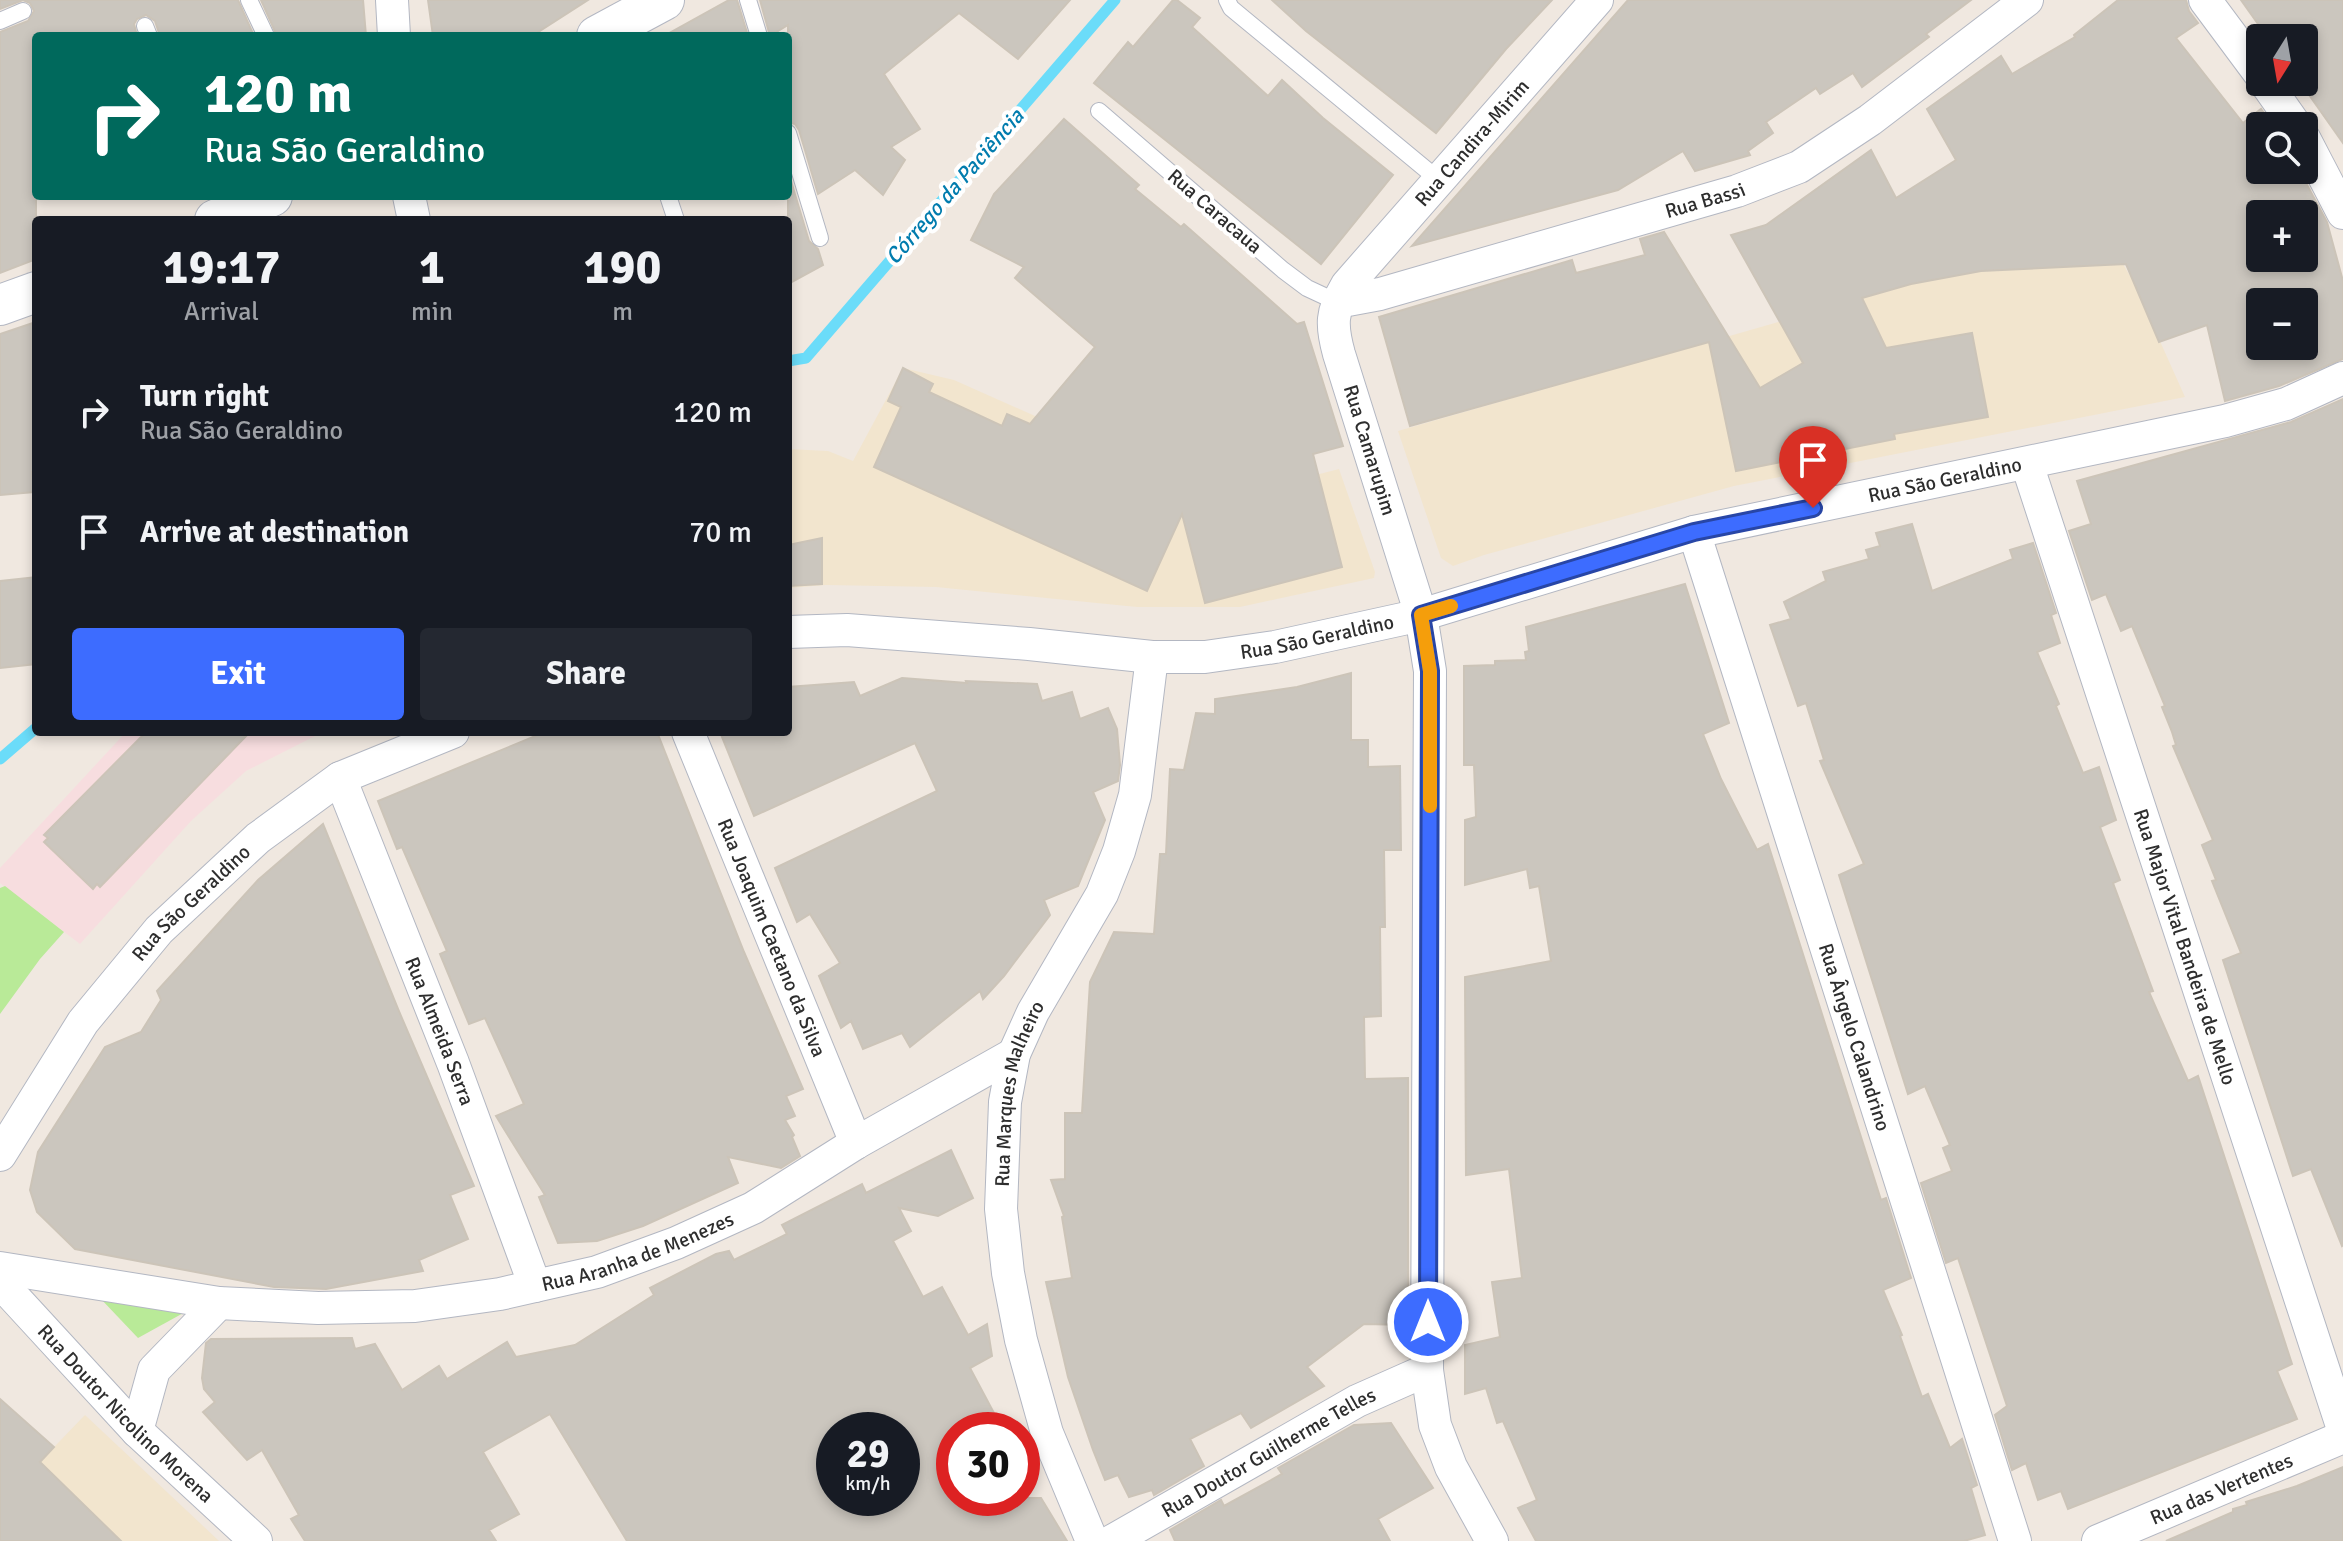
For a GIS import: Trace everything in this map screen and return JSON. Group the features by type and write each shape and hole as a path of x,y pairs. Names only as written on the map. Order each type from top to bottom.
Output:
{"street":[{"path":"392,0 394,32"},
{"path":"609,32 664,0"},
{"name":"Rua Candira-Mirim","path":"1342,294 1597,0"},
{"path":"2205,0 2246,55"},
{"name":"Rua Bassi","path":"1342,294 1380,294 1737,191 1799,167 1870,120 2019,2"},
{"path":"2318,165 2343,213"},
{"path":"217,211 257,200"},
{"path":"0,305 32,293"},
{"name":"Rua Camarupim","path":"1342,294 1333,331 1421,615 1430,671 1427,1370 1435,1425 1451,1467 1492,1541"},
{"name":"Rua São Geraldino","path":"792,632 847,630 1152,657 1205,657 1275,647 1421,615 1694,532 2225,421 2286,404 2343,378"},
{"name":"Rua Major Vital Bandeira de Mello","path":"2027,464 2343,1429"},
{"name":"Rua Ângelo Calandrino","path":"1694,532 2015,1541"},
{"name":"Rua Marques Malheiro","path":"1092,1541 1047,1433 1021,1340 1008,1273 1001,1209 1005,1102 1014,1054 1033,1012 1102,894 1119,851 1135,795 1152,657"},
{"name":"Rua São Geraldino","path":"0,1155 83,1022 159,930 258,838 340,778 443,736"},
{"name":"Rua Joaquim Caetano da Silva","path":"690,736 856,1143"},
{"name":"Rua Almeida Serra","path":"340,778 453,1063 535,1286"},
{"name":"Rua Aranha de Menezes","path":"0,1268 219,1303 318,1308 415,1306 500,1294 597,1272 676,1243 753,1208 856,1143 1014,1054"},
{"name":"Rua Doutor Nicolino Morena","path":"0,1282 137,1431 256,1541"},
{"path":"137,1431 154,1370 219,1303"},
{"name":"Rua Doutor Guilherme Telles","path":"1112,1541 1357,1401 1427,1370"},
{"name":"Rua das Vertentes","path":"2098,1541 2343,1437"}],"lane":[{"path":"249,0 264,32"},
{"path":"748,0 758,32"},
{"path":"1229,4 1440,181"},
{"path":"0,21 23,11"},
{"name":"Rua Caracaua","path":"1099,111 1283,270 1307,288 1342,294"},
{"path":"792,146 820,238"}],"shaded area":[{"path":"2123,264 2185,397 1734,486 1453,566 1441,558 1398,431 1911,284 1981,271"},
{"path":"903,368 954,380 1222,499 1339,469 1375,572 1374,578 1240,607 1137,607 936,587 826,585 792,588 792,449 828,451 853,461"},
{"path":"122,736 315,736 246,771 191,821 80,944 0,883 0,868"},
{"path":"85,1415 219,1541 0,1541 0,1503"}],"green space":[{"path":"5,886 64,932 0,1014 0,888"},
{"path":"100,1298 187,1311 138,1338"}],"building":[{"path":"0,0 23,0 0,9"},
{"path":"23,0 238,0 252,32 159,32 155,21 146,15 134,24 136,32 32,32 32,200 36,200 36,216 32,216 32,261 0,273 0,32 28,21 34,11 30,3"},
{"path":"261,0 363,0 366,32 275,32"},
{"path":"428,0 588,0 538,32 432,32"},
{"path":"729,0 737,0 747,32 671,32"},
{"path":"760,0 1070,0 1018,59 959,13 884,74 920,129 891,147 905,160 883,195 855,170 818,194 799,130 792,123 792,32 788,32 788,25 777,32 769,32"},
{"path":"1173,0 1200,18 1192,27 1268,96 1282,80 1393,175 1321,264 1094,83 1128,42 1133,47"},
{"path":"1272,0 1552,0 1506,49 1436,133 1306,31"},
{"path":"1628,0 1971,0 1926,34 1929,37 1862,87 1853,73 1820,94 1816,88 1766,122 1773,133 1748,151 1750,155 1695,171 1683,151 1618,190 1412,246"},
{"path":"2118,0 2186,0 2189,11 2198,23 2176,38 2243,123 2246,121 2246,184 2307,184 2315,200 2246,200 2246,272 2318,272 2318,205 2327,222 2343,281 2343,359 2279,386 2225,401 2207,325 2159,342 2126,264 1981,271 1911,284 1862,298 1886,348 1972,333 1988,417 1894,434 1895,439 1736,471 1709,342 1410,426 1379,317 1572,260 1576,273 1645,255 1640,239 1664,232 1760,388 1803,363 1731,235 1766,225 1871,150 1896,198 1956,160 1927,109 2001,56 2012,74 2075,37"},
{"path":"2241,0 2343,0 2343,143 2310,96 2318,96 2318,24 2258,24"},
{"path":"1064,119 1139,185 1135,189 1181,227 1184,224 1297,324 1304,322 1343,446 1313,454 1342,567 1205,603 1182,514 1147,591 874,467 901,407 888,401 903,368 933,384 929,392 1002,426 1007,414 1030,424 1095,347 1015,278 1024,267 971,240 994,194"},
{"path":"792,184 809,241 818,249 823,265 792,282 792,216 788,216"},
{"path":"32,323 32,492 0,495 0,334"},
{"path":"2343,399 2342,1246 2311,1169 2293,1176 2223,960 2241,953 2212,881 2216,880 2202,845 2213,840 2173,746 2176,745 2162,707 2165,706 2132,626 2121,631 2106,594 2092,600 2069,531 2091,524 2077,481 2291,422"},
{"path":"1912,524 1932,591 2013,559 2010,550 2033,543 2056,613 2051,615 2060,643 2037,652 2083,773 2099,767 2116,820 2100,827 2120,880 2113,883 2153,991 2149,992 2188,1081 2198,1076 2292,1364 2277,1371 2297,1419 2068,1509 2061,1491 2038,1500 2026,1463 2012,1470 1995,1415 2007,1406 1958,1258 1946,1263 1921,1183 1952,1171 1943,1148 1950,1145 1925,1086 1908,1094 1839,875 1864,864 1820,761 1824,760 1806,703 1798,706 1770,625 1791,619 1784,602 1826,581 1823,572 1869,559 1866,550 1880,546 1876,533"},
{"path":"822,538 822,584 792,586 792,544"},
{"path":"32,577 32,664 0,668 0,581"},
{"path":"1685,584 1729,723 1703,734 1721,779 1757,850 1768,844 1881,1200 1886,1198 1911,1278 1883,1290 1902,1335 1922,1397 1928,1394 1950,1448 1962,1439 1977,1485 1971,1488 1985,1535 1964,1541 1536,1541 1518,1508 1537,1500 1503,1421 1497,1423 1486,1388 1465,1394 1465,1345 1500,1337 1492,1282 1522,1278 1509,1169 1466,1175 1465,977 1551,961 1539,886 1530,888 1527,869 1465,885 1465,820 1476,817 1474,765 1464,765 1464,666 1526,660 1525,652 1529,651 1526,627"},
{"path":"1351,673 1351,740 1368,740 1368,767 1400,766 1401,850 1384,850 1385,927 1380,927 1381,1016 1364,1017 1365,1079 1408,1078 1408,1325 1364,1324 1307,1367 1324,1386 1251,1428 1241,1413 1190,1439 1204,1466 1154,1495 1152,1490 1129,1497 1118,1475 1105,1480 1093,1450 1068,1377 1046,1282 1072,1278 1064,1216 1051,1180 1065,1179 1065,1113 1082,1113 1090,982 1114,932 1154,934 1160,854 1166,854 1170,769 1184,770 1196,713 1215,714 1215,699 1297,687"},
{"path":"902,678 1037,684 1042,701 1072,692 1080,719 1108,708 1117,729 1118,781 1093,792 1105,820 1078,886 1044,900 1050,915 983,999 980,991 910,1047 902,1033 863,1049 851,1021 841,1028 819,976 840,963 810,914 797,922 775,868 937,791 915,743 754,816 722,736 792,736 792,687 854,682 860,696"},
{"path":"142,736 246,736 100,887 97,884 93,889 44,842 48,838 44,835"},
{"path":"535,736 659,736 744,952 803,1089 786,1096 795,1116 785,1120 794,1135 792,1137 800,1156 781,1168 728,1157 738,1183 643,1226 597,1241 558,1243 539,1197 545,1195 496,1116 524,1104 485,1018 469,1024 440,954 447,951 402,847 397,849 378,801"},
{"path":"323,824 474,1186 450,1195 468,1239 419,1260 423,1271 326,1289 274,1287 75,1249 37,1212 30,1190 38,1152 105,1047 141,1032 161,1000 157,991 258,880"},
{"path":"951,1150 973,1198 938,1216 899,1208 911,1231 893,1241 923,1297 942,1287 968,1335 987,1324 992,1356 970,1368 993,1412 936,1412 936,1516 1040,1516 1041,1498 1067,1541 627,1541 550,1414 483,1452 519,1514 489,1530 496,1541 305,1541 291,1519 299,1515 262,1450 247,1460 203,1412 215,1402 204,1389 202,1378 206,1343 211,1339 352,1338 355,1349 375,1344 402,1390 439,1366 447,1379 507,1342 516,1357 575,1345 654,1295 650,1288 716,1254 729,1251 734,1260 787,1234 782,1225 862,1184 866,1193"},
{"path":"0,1399 54,1447 40,1462 121,1541 0,1541"},
{"path":"1391,1423 1433,1488 1378,1519 1390,1541 1175,1541 1170,1530 1221,1500 1224,1506 1282,1474 1278,1468 1354,1425"},
{"path":"2343,1467 2343,1541 2166,1541 2233,1512 2233,1509 2247,1505 2246,1502"}],"waterway":[{"name":"Córrego da Paciência","path":"792,360 806,358 1115,0"},
{"name":"Córrego da Paciência","path":"0,759 32,731"}],"slow traffic":[{"path":"1430,806 1430,671 1421,615 1451,606"}],"route":[{"path":"1428,1322 1430,671 1421,615 1694,532 1813,508"}]}
